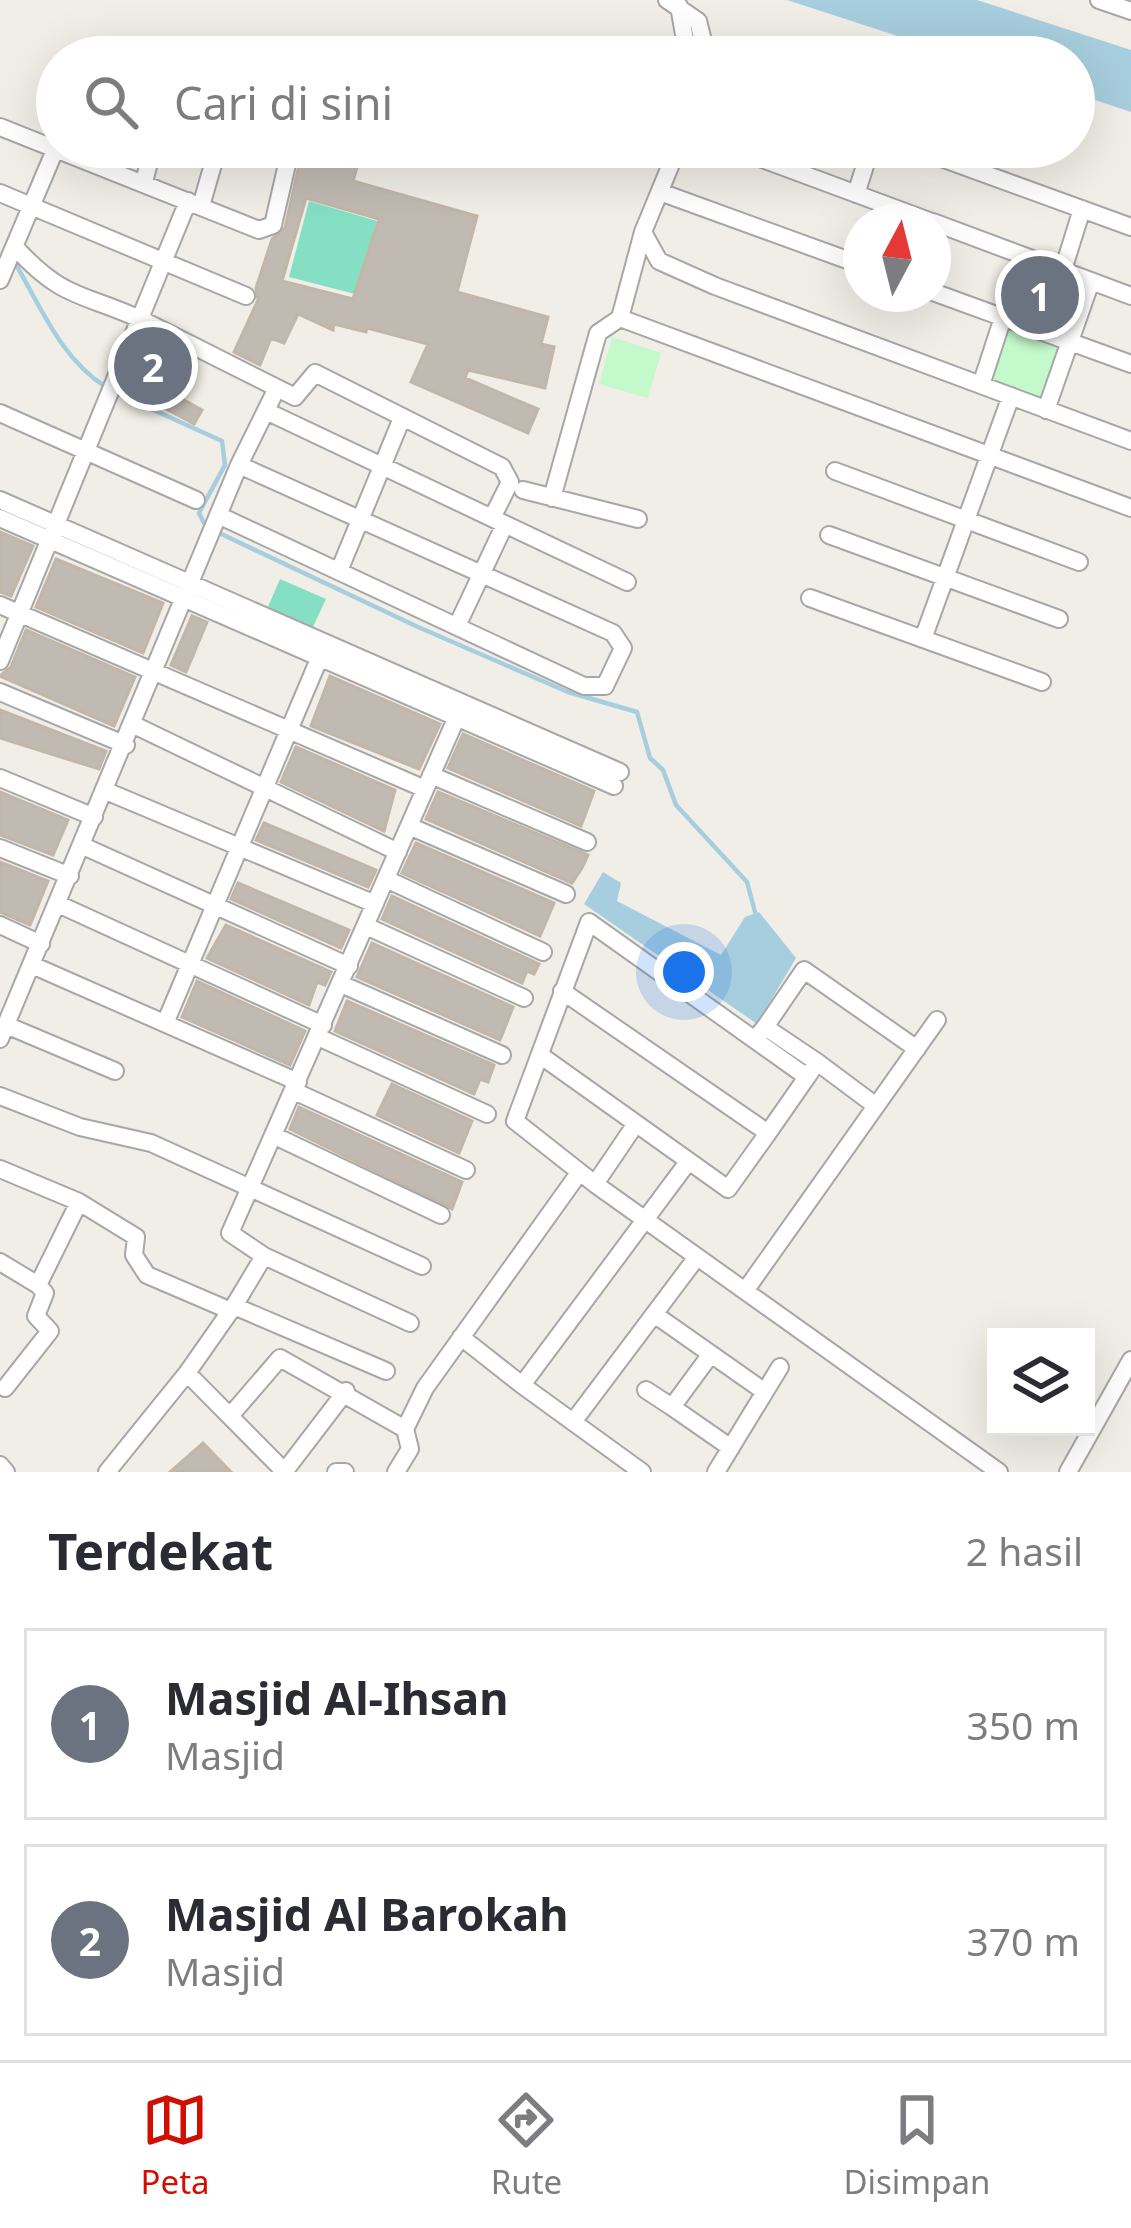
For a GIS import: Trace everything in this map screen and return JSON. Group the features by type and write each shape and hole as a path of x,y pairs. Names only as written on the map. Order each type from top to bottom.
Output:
{"street":[{"path":"1100,0 1131,10"},
{"path":"673,3 682,36"},
{"path":"673,3 704,36"},
{"path":"0,127 36,142"},
{"path":"49,168 9,261 69,296 136,317 301,397 315,373 509,473 498,521 458,626"},
{"path":"106,168 267,230 273,225 286,168"},
{"path":"144,182 148,168"},
{"path":"0,661 136,317 210,168"},
{"path":"552,498 598,333 620,318 643,232 670,168"},
{"path":"786,168 884,204"},
{"path":"856,194 864,168"},
{"path":"968,168 1131,227"},
{"path":"660,192 843,258"},
{"path":"0,193 246,296"},
{"path":"1063,270 1082,209"},
{"path":"951,229 1131,296"},
{"path":"643,232 659,261 1131,441"},
{"path":"981,385 1023,256"},
{"path":"1046,410 1091,281"},
{"path":"951,298 1131,364"},
{"path":"620,318 1131,508"},
{"path":"116,1071 3,1032 8,999 32,965 239,464 277,388"},
{"path":"924,636 1011,396"},
{"path":"266,411 627,582"},
{"path":"0,413 196,500"},
{"path":"339,571 402,418"},
{"path":"217,517 595,688 605,686 623,648 614,633 239,464"},
{"path":"835,470 1079,562"},
{"path":"523,490 638,519"},
{"path":"0,500 50,530 617,779"},
{"path":"0,518 50,530"},
{"path":"829,535 1059,619"},
{"path":"810,598 1042,682"},
{"path":"0,604 428,782 587,842"},
{"path":"166,1022 323,651"},
{"path":"0,692 126,746"},
{"path":"410,1323 263,1256 230,1234 460,710"},
{"path":"134,725 398,852"},
{"path":"0,778 94,817"},
{"path":"106,791 375,904"},
{"path":"409,826 566,894"},
{"path":"83,846 215,904 502,1055"},
{"path":"0,848 70,876"},
{"path":"386,879 543,952"},
{"path":"58,904 190,964 488,1114"},
{"path":"876,1106 812,1070 589,922 516,1126 999,1472"},
{"path":"0,926 41,944"},
{"path":"366,926 524,998"},
{"path":"32,965 166,1022 466,1170"},
{"path":"760,1034 804,970 917,1049"},
{"path":"562,991 768,1132"},
{"path":"745,1292 937,1020"},
{"path":"540,1055 728,1190 812,1070"},
{"path":"0,1096 80,1127 152,1144 422,1267"},
{"path":"405,1429 460,1337 635,1125"},
{"path":"274,1136 441,1215"},
{"path":"522,1384 688,1162"},
{"path":"0,1168 79,1202 136,1237 134,1255 147,1274 386,1370"},
{"path":"38,1285 79,1202"},
{"path":"116,1469 231,1311 263,1256"},
{"path":"573,1422 697,1257"},
{"path":"1,1265 45,1293 36,1316 50,1331 5,1388"},
{"path":"231,1311 280,1339 274,1352 280,1358 346,1391 405,1429 410,1449 396,1472"},
{"path":"655,1314 765,1392"},
{"path":"460,1337 642,1472"},
{"path":"671,1407 711,1354"},
{"path":"230,1416 280,1358"},
{"path":"1069,1472 1131,1360"},
{"path":"716,1472 780,1367"},
{"path":"187,1373 285,1472 346,1391"},
{"path":"646,1390 731,1448"},
{"path":"0,1465 7,1472"},
{"path":"336,1472 345,1472"}],"green space":[{"path":"309,201 377,221 355,294 289,277"},
{"path":"1003,317 1070,342 1046,410 981,385"},
{"path":"612,337 661,353 648,398 599,384"},
{"path":"280,579 326,599 312,629 267,609"}],"water":[{"path":"787,0 977,0 1088,36 898,36"},
{"path":"1095,38 1131,50 1131,112 1095,100"},
{"path":"603,872 621,883 617,901 721,955 745,917 759,912 796,958 757,1024 584,904"}],"building":[{"path":"298,168 357,168 353,181 477,216 457,292 548,317 541,344 554,347 545,388 468,370 465,378 538,409 528,433 411,382 428,344 367,328 366,332 334,324 333,330 298,314 284,343 271,338 260,365 234,352 258,300 256,288 272,239 285,228","holes":["306,198 379,219 353,299 282,281"]},
{"path":"146,336 187,357 182,366 190,370 175,395 202,410 194,424 126,387"},
{"path":"0,532 33,546 11,596 0,592"},
{"path":"56,559 163,603 143,653 36,607"},
{"path":"192,616 207,622 186,672 171,665"},
{"path":"26,630 135,677 114,726 0,676 11,667"},
{"path":"330,676 440,724 419,769 311,726"},
{"path":"0,710 106,751 99,769 0,738"},
{"path":"463,734 594,791 581,826 448,768"},
{"path":"296,747 395,790 384,831 281,782"},
{"path":"0,792 68,820 53,855 0,835"},
{"path":"438,792 588,855 582,868 572,883 426,819"},
{"path":"264,823 376,870 368,887 256,840"},
{"path":"416,843 554,903 540,936 402,873"},
{"path":"0,862 48,881 30,925 0,912"},
{"path":"238,883 349,930 341,948 231,899"},
{"path":"392,896 539,964 534,974 527,971 522,983 382,919"},
{"path":"226,925 331,972 325,985 317,982 309,1005 207,958"},
{"path":"372,943 513,1007 500,1040 357,977"},
{"path":"197,981 305,1031 290,1065 182,1017"},
{"path":"347,1001 494,1065 488,1082 480,1079 474,1094 335,1031"},
{"path":"392,1084 472,1121 459,1153 377,1115"},
{"path":"299,1107 462,1182 452,1209 290,1129"},
{"path":"203,1443 231,1472 170,1472"}],"waterway":[{"path":"15,263 64,347 106,387"},
{"path":"116,393 222,441 225,465 199,513 205,525"},
{"path":"215,531 568,692 637,712 650,758 663,770 676,805 747,882 755,912"}],"place":[{"name":"Masjid Al-Ihsan","path":"1040,295"},
{"name":"Masjid Al Barokah","path":"153,366"}]}
